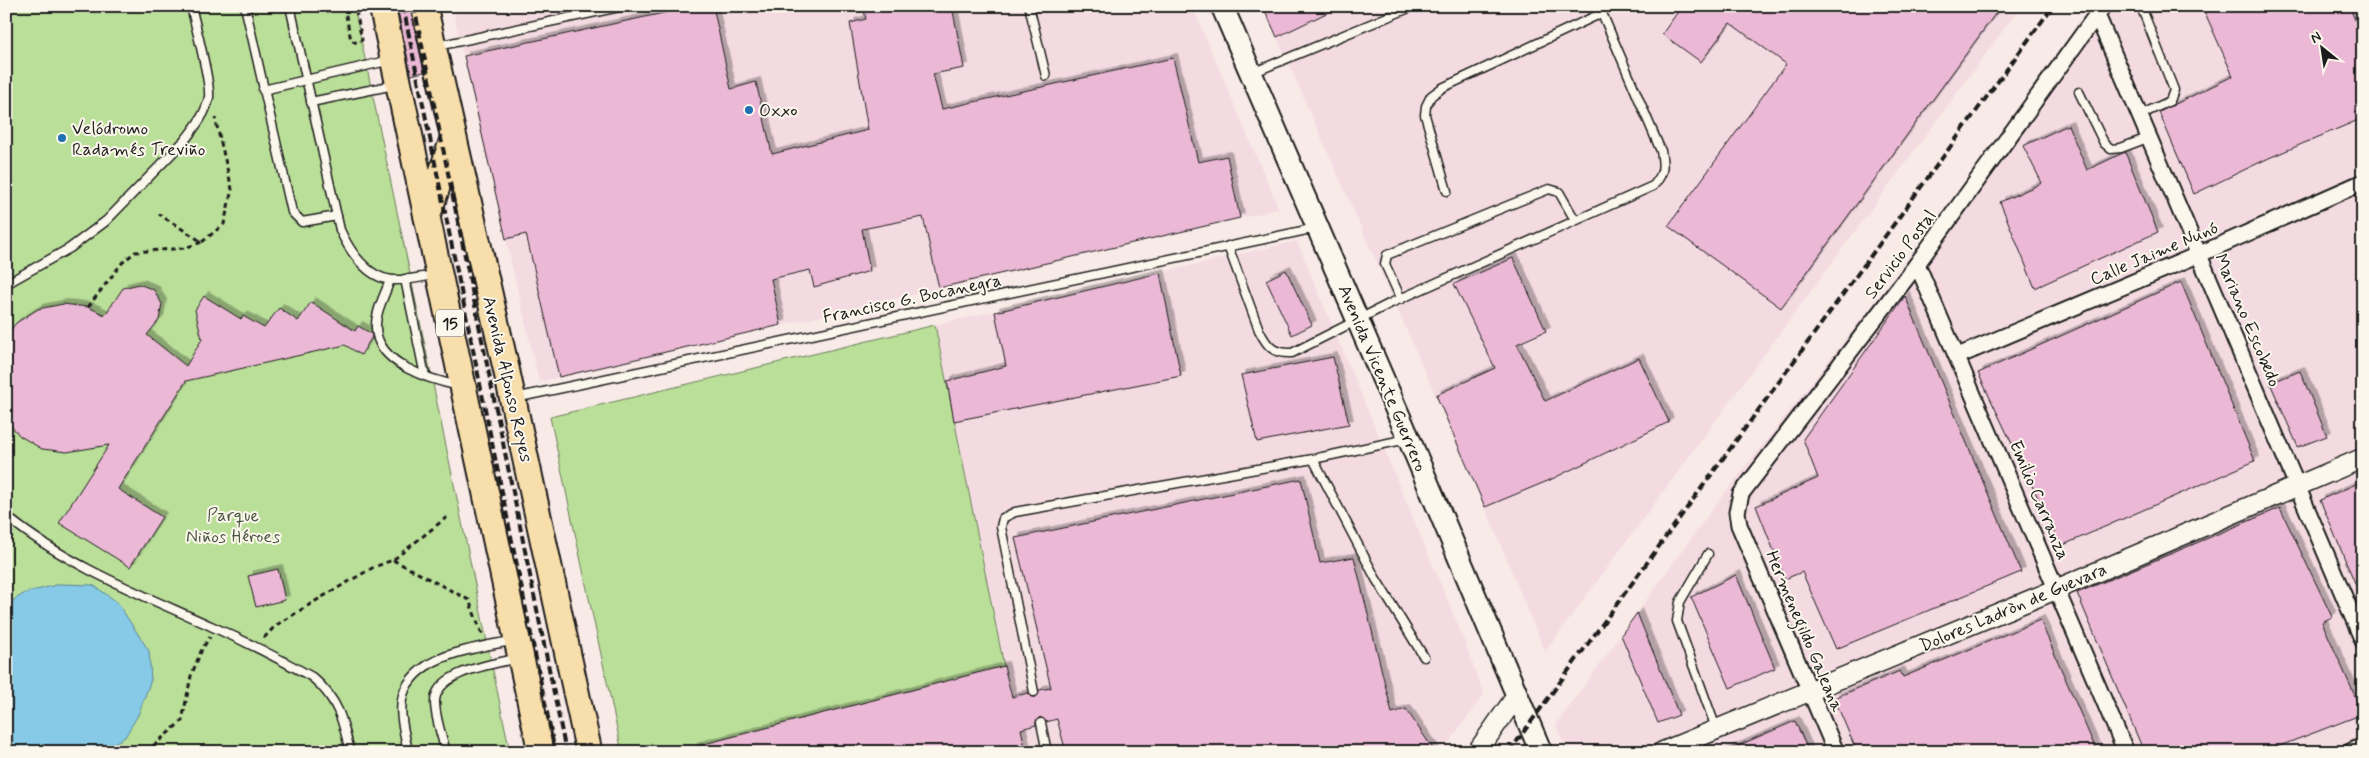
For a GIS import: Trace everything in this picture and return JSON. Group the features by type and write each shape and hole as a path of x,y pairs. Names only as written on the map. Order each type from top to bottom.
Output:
{"highway":[{"name":"15","path":"382,6 541,752"},
{"name":"Avenida Alfonso Reyes","path":"424,6 513,398 589,752"},
{"path":"427,217 453,138"}],"main road":[{"name":"Avenida Vicente Guerrero","path":"1222,6 1409,438 1541,752"}],"street":[{"name":"Mariano Escobedo","path":"2100,10 2140,115 2363,641"},
{"name":"Servicio Postal","path":"1739,525 1737,512 1741,494 1747,484 1917,264 2100,10"},
{"name":"Calle Jaime Nunó","path":"1958,356 2200,254 2363,182"},
{"name":"Emilio Carranza","path":"1917,264 2126,752"},
{"name":"Dolores Ladròn de Guevara","path":"1662,752 1716,728 2057,589 2363,458"},
{"name":"Hermenegildo Galeana","path":"1739,525 1836,752"},
{"path":"1477,752 1517,695"},
{"path":"2350,752 2363,746"}],"lane":[{"path":"6,284 70,248 106,221 196,126 204,113 209,95 191,6"},
{"path":"244,6 262,90 295,217 302,222 307,222 337,216"},
{"path":"290,6 337,216 346,243 355,257 368,269 390,280 439,274"},
{"path":"433,47 624,6"},
{"path":"1029,6 1046,76"},
{"path":"1250,74 1414,6"},
{"path":"2140,115 2170,101 2174,90 2142,9"},
{"path":"1228,246 1259,330 1266,343 1273,351 1280,353 1292,352 1401,299 1653,186 1662,177 1664,166 1661,152 1601,10 1460,78 1431,96 1426,106 1425,115 1447,191"},
{"path":"262,90 393,59"},
{"path":"311,102 399,84"},
{"path":"2079,92 2104,143 2111,149 2121,148 2150,137"},
{"path":"1401,299 1386,264 1387,255 1549,190 1559,192 1575,220"},
{"name":"Francisco G. Bocanegra","path":"513,398 1317,228"},
{"path":"406,279 425,376"},
{"path":"390,280 377,318 378,340 386,354 434,381 463,387"},
{"path":"1034,692 1001,527 1003,518 1015,512 1313,459 1409,438"},
{"path":"1313,459 1376,579 1424,657"},
{"path":"6,516 26,532 74,561 127,589 216,628 312,677 324,688 337,707 350,752"},
{"path":"1708,554 1680,602 1677,622 1716,728"},
{"path":"408,752 401,710 403,695 412,678 426,666 442,658 486,646 519,648"},
{"path":"446,752 434,700 442,683 452,676 519,648"},
{"path":"1041,723 1047,752"}],"path":[{"path":"344,6 351,40 357,43 362,40 355,6"},
{"path":"88,307 122,263 135,252 185,248 202,242 224,224 232,188 209,95"},
{"path":"159,214 202,242"},
{"path":"255,648 275,626 374,567 393,560 447,517"},
{"path":"393,560 469,600 486,646"},
{"path":"146,752 182,721 191,676 202,649 216,628"},
{"path":"151,748 155,752"}],"shaded area":[{"path":"452,6 1192,6 1279,209 539,382"},
{"path":"1263,6 2021,6 1545,652 1485,507"},
{"path":"2107,6 2363,6 2363,752 1567,752 1556,725 1710,512"},
{"path":"1297,241 1461,633 1484,694 1442,752 675,752 1004,666 935,325"}],"green space":[{"name":"Parque Niños Héroes","path":"6,6 354,6 510,752 6,752"},
{"path":"935,325 1004,666 675,752 622,752 550,417"}],"water":[{"path":"60,584 93,585 117,602 149,651 151,680 138,715 125,737 98,752 18,752 6,744 6,601 12,601 25,593"}],"building":[{"path":"397,6 410,6 424,72 411,75"},
{"path":"696,6 713,6 731,89 756,82 772,154 868,130 850,23 866,19 863,6 952,6 964,68 933,74 942,109 1173,58 1198,162 1227,156 1240,218 939,288 923,217 862,229 870,271 814,287 810,270 771,279 781,325 559,377 526,234 506,239 464,56"},
{"path":"1263,6 1341,6 1277,37"},
{"path":"1682,6 2001,6 1781,308 1668,226 1786,64 1730,23 1701,62 1662,34"},
{"path":"2202,6 2349,6 2363,38 2363,118 2269,158 2194,194 2159,112 2233,76"},
{"path":"2068,125 2087,170 2125,152 2158,232 2035,288 2000,202 2042,183 2023,146"},
{"path":"1513,258 1546,331 1517,344 1545,401 1639,358 1669,422 1550,480 1485,507 1436,395 1495,368 1454,284"},
{"path":"1286,270 1312,325 1292,335 1266,280"},
{"path":"1160,273 1181,376 954,421 947,381 1006,366 995,312"},
{"path":"2181,282 2255,461 2061,546 1978,373"},
{"path":"139,284 154,290 162,304 159,320 147,335 186,366 202,339 195,310 204,296 241,319 243,316 264,328 279,308 298,321 311,302 355,331 358,326 372,334 372,337 361,355 345,345 186,381 118,489 162,517 130,567 59,523 109,445 67,452 42,449 20,436 6,421 6,336 16,323 38,309 63,304 88,307 105,315 123,288"},
{"path":"1905,296 2021,572 1836,649 1802,572 1785,579 1756,506 1818,478 1803,439"},
{"path":"1333,357 1349,424 1257,442 1241,375"},
{"path":"2300,371 2327,436 2298,447 2270,383"},
{"path":"1301,479 1320,563 1354,557 1392,713 1406,709 1435,752 1066,752 1057,719 1046,722 1040,717 1036,721 1036,725 1021,729 1026,752 694,752 693,747 1004,666 1012,697 1028,693 1032,697 1036,697 1039,690 1051,688 1015,538"},
{"path":"2363,481 2363,602 2320,500"},
{"path":"2280,508 2332,617 2322,622 2363,714 2264,752 2144,752 2077,593"},
{"path":"278,569 285,600 256,607 248,576"},
{"path":"1736,575 1775,668 1730,688 1691,597"},
{"path":"1637,613 1679,715 1658,723 1621,635"},
{"path":"2040,620 2097,752 1857,752 1834,698 1900,671 1903,677"},
{"path":"1795,721 1809,752 1723,752"}],"railway":[{"path":"403,6 555,752"},
{"path":"414,6 566,752"},
{"path":"1509,752 2053,6"}],"place":[{"name":"Oxxo","path":"749,110"},
{"name":"Velódromo Radamés Treviño","path":"62,138"}]}
